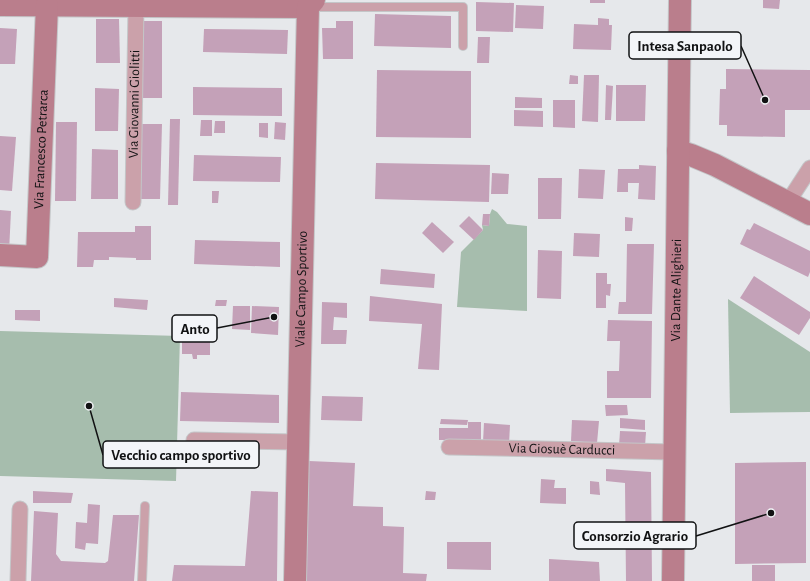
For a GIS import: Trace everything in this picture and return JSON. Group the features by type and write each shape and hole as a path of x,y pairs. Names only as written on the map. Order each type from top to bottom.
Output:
{"street":[{"name":"Via Dante Alighieri","path":"673,581 680,0"},
{"path":"0,5 47,2 136,6 311,4"},
{"name":"Via Francesco Petrarca","path":"0,255 37,257 47,2"},
{"name":"Viale Campo Sportivo","path":"295,581 311,4"},
{"name":"Via Giovanni Giolitti","path":"132,202 136,6"},
{"path":"678,151 715,165 810,214"},
{"path":"788,202 810,168"},
{"path":"194,440 298,442"},
{"name":"Via Giosuè Carducci","path":"449,447 674,452"},
{"path":"18,581 20,509"}],"lane":[{"path":"311,4 463,7 464,46"},
{"path":"142,581 145,506"}],"green space":[{"path":"492,209 497,212 507,224 527,226 527,311 457,307 461,252 483,230 482,225 489,226"},
{"path":"728,299 810,352 810,412 730,413"},
{"path":"0,331 180,336 176,481 0,476"}],"building":[{"path":"590,0 605,0 605,3 590,3"},
{"path":"763,0 780,0 779,9 763,8"},
{"path":"476,2 514,3 513,32 476,31"},
{"path":"516,5 544,6 543,29 515,28"},
{"path":"375,14 451,16 451,48 374,46"},
{"path":"598,18 609,19 609,25 612,25 611,50 573,49 574,24 598,25"},
{"path":"96,19 119,19 120,63 96,63"},
{"path":"137,21 162,21 162,98 137,98"},
{"path":"336,21 353,21 353,59 323,59 322,28 336,28"},
{"path":"0,28 17,29 15,64 0,64"},
{"path":"204,29 288,30 287,54 203,52"},
{"path":"478,37 490,37 489,63 477,63"},
{"path":"726,69 810,70 810,110 785,110 785,137 727,136 727,125 719,125 720,89 726,89"},
{"path":"377,70 471,71 471,138 376,137"},
{"path":"570,75 578,76 578,84 569,84"},
{"path":"584,75 599,75 598,122 582,121"},
{"path":"606,85 613,86 611,120 605,120"},
{"path":"616,85 646,85 645,121 616,121"},
{"path":"193,87 282,88 282,116 193,115"},
{"path":"95,88 119,89 118,131 95,131"},
{"path":"515,97 542,98 542,108 515,108"},
{"path":"553,100 575,100 575,128 553,127"},
{"path":"514,110 543,111 543,127 514,126"},
{"path":"170,119 180,119 178,205 168,205"},
{"path":"201,120 212,120 212,136 200,136"},
{"path":"215,121 225,121 225,133 214,133"},
{"path":"56,122 77,122 76,201 55,201"},
{"path":"275,122 286,123 285,140 274,139"},
{"path":"259,123 268,123 268,138 259,137"},
{"path":"137,124 162,124 160,199 136,199"},
{"path":"0,136 16,137 12,191 0,190"},
{"path":"92,149 118,150 118,199 91,199"},
{"path":"194,155 281,157 280,182 193,181"},
{"path":"376,163 490,165 489,202 375,199"},
{"path":"639,165 656,166 655,200 638,199 639,183 628,183 628,192 617,192 618,169 639,169"},
{"path":"579,169 605,170 603,199 578,198"},
{"path":"492,173 509,174 508,194 491,194"},
{"path":"538,178 562,178 561,219 538,219"},
{"path":"212,191 219,191 218,203 212,203"},
{"path":"0,210 11,211 9,252 0,251"},
{"path":"483,214 490,214 489,226 482,225"},
{"path":"469,216 483,230 474,240 459,226"},
{"path":"625,217 633,218 632,231 625,231"},
{"path":"432,222 454,242 443,253 422,233"},
{"path":"754,223 810,251 810,272 808,277 740,244 747,229 750,230"},
{"path":"135,226 151,226 151,260 109,257 109,260 94,260 93,267 77,267 78,232 135,232"},
{"path":"574,233 600,234 599,257 573,256"},
{"path":"195,240 280,242 280,267 194,264"},
{"path":"627,244 654,244 652,314 618,314 619,302 626,302"},
{"path":"538,250 562,251 561,299 537,298"},
{"path":"381,269 435,274 434,288 380,284"},
{"path":"596,273 607,273 607,284 611,284 610,296 606,295 606,308 596,308"},
{"path":"754,276 810,312 810,318 799,335 740,298"},
{"path":"370,296 442,304 439,370 418,369 422,324 369,321"},
{"path":"114,298 148,300 147,310 114,307"},
{"path":"216,300 227,300 226,306 215,306"},
{"path":"322,302 347,303 347,318 334,317 333,330 347,330 346,344 321,344"},
{"path":"233,306 250,306 250,330 232,329"},
{"path":"252,306 279,307 278,335 251,333"},
{"path":"15,310 40,310 40,321 15,320"},
{"path":"608,320 652,321 651,398 607,398 607,371 619,371 620,341 607,341"},
{"path":"196,327 210,327 210,355 197,355 197,359 193,359 192,354 182,354 182,330 196,330"},
{"path":"181,392 279,395 279,423 180,421"},
{"path":"322,396 363,397 362,421 321,420"},
{"path":"605,405 627,405 628,415 606,416"},
{"path":"620,418 645,420 645,430 620,428"},
{"path":"441,419 468,420 467,425 440,424"},
{"path":"572,420 599,421 597,443 571,441"},
{"path":"468,422 481,422 481,440 439,440 439,428 468,428"},
{"path":"484,423 510,425 509,444 483,442"},
{"path":"620,431 646,432 645,446 619,446"},
{"path":"309,461 355,463 353,506 383,507 383,526 404,527 403,573 427,574 426,581 305,581"},
{"path":"806,462 806,563 735,564 735,463"},
{"path":"606,469 651,472 652,581 626,581 625,483 606,481"},
{"path":"541,479 555,480 554,488 566,488 566,504 540,503"},
{"path":"590,481 599,482 600,495 590,494"},
{"path":"33,491 73,493 71,503 33,503"},
{"path":"251,491 278,492 277,581 172,581 174,565 245,566"},
{"path":"426,491 436,492 435,500 425,500"},
{"path":"88,504 100,505 98,544 86,543 85,550 75,548 76,522 87,523"},
{"path":"34,511 58,513 56,554 61,561 105,563 108,561 113,515 139,515 134,581 31,581"},
{"path":"447,542 491,542 491,570 447,569"},
{"path":"549,559 599,562 600,581 549,581"},
{"path":"752,565 775,565 775,581 752,581"}],"place":[{"name":"Intesa Sanpaolo","path":"765,100"},
{"name":"Anto","path":"274,317"},
{"name":"Vecchio campo sportivo","path":"89,406"},
{"name":"Consorzio Agrario","path":"771,513"}]}
